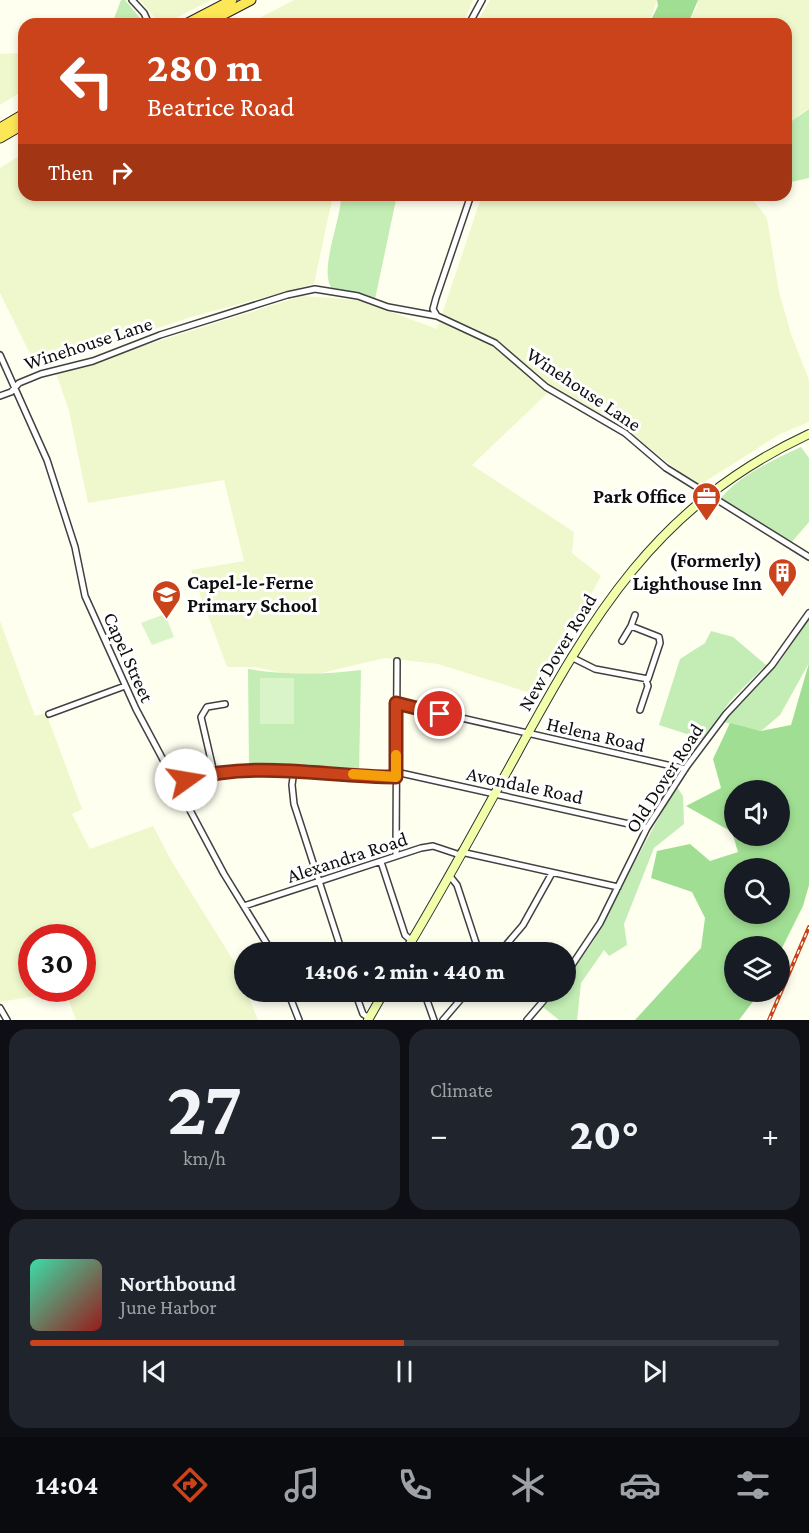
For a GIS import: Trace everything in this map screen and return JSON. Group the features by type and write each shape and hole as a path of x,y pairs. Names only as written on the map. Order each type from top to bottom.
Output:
{"highway":[{"path":"198,18 232,0"},
{"path":"216,18 251,0"},
{"path":"0,128 18,118"},
{"path":"0,138 18,128"}],"main road":[{"name":"New Dover Road","path":"412,941 527,734 605,603 634,566 673,525 709,494 741,471 809,434"},
{"path":"368,1019 378,1002"}],"street":[{"path":"132,0 144,12 146,18"},
{"path":"472,18 482,0"},
{"path":"437,316 433,309 436,298 469,201"},
{"name":"Winehouse Lane","path":"0,396 9,394 16,386 41,374 93,361 160,335 287,295 315,289 358,296 388,306 437,316 495,343 546,387 625,433 666,468 809,557"},
{"name":"Capel Street","path":"0,355 16,386 49,465 75,547 86,596 125,686 147,732 224,874 266,942"},
{"name":"Old Dover Road","path":"576,959 600,923 647,828 685,769 726,714 772,665 809,613"},
{"path":"622,641 631,626 634,615"},
{"path":"631,626 656,635 660,639 652,673 646,680"},
{"path":"571,657 591,668 646,680"},
{"path":"396,856 397,661"},
{"path":"640,710 648,686 646,680"},
{"path":"49,714 125,686"},
{"name":"Helena Road","path":"396,703 685,769"},
{"path":"214,773 201,717 207,707 225,704"},
{"path":"294,770 294,802 339,942"},
{"name":"Avondale Road","path":"177,784 214,773 294,770 396,775 495,794 647,828"},
{"name":"Alexandra Road","path":"244,906 430,846 618,887"},
{"path":"381,862 405,935 412,941"},
{"path":"509,942 523,925 552,873"},
{"path":"449,875 457,885 476,942"},
{"path":"292,1002 299,1020"},
{"path":"359,1002 363,1014 368,1019"},
{"path":"428,1002 434,1020"},
{"path":"443,1020 458,1002"},
{"path":"527,1020 542,1002"},
{"path":"0,1008 7,1020"}],"green space":[{"path":"121,0 125,0 140,18 114,18"},
{"path":"140,0 211,0 176,18 155,18"},
{"path":"294,0 473,0 466,18 260,18"},
{"path":"490,0 657,0 650,18 480,18"},
{"path":"657,0 698,0 690,18 652,18 658,6"},
{"path":"697,0 809,0 809,108 792,121 792,18 691,18 697,7"},
{"path":"18,53 18,94 0,105 0,54"},
{"path":"809,109 809,178 792,182 792,121"},
{"path":"18,157 18,201 332,201 314,284 191,317 37,368 0,293 0,168"},
{"path":"340,201 396,201 375,299 364,294 333,290 329,282 329,258"},
{"path":"480,201 754,201 767,218 779,292 791,334 809,380 809,422 780,434 698,486 634,436 554,387 472,465 574,532 572,553 601,576 537,695 438,664 385,658 317,674 291,675 255,667 227,667 191,570 244,561 224,480 88,503 69,411 56,373 302,296 359,300 437,329"},
{"path":"801,447 809,458 809,522 791,543 720,500 745,476"},
{"path":"165,614 174,637 152,645 141,623"},
{"path":"809,619 809,663 780,715 761,731 723,722 781,660"},
{"path":"0,621 35,716 46,713 82,809 72,814 90,849 153,826 172,862 234,961 234,1002 251,1002 258,1020 76,1020 69,1002 96,1002 96,924 18,924 18,999 0,1002"},
{"path":"711,631 733,637 766,665 731,700 702,739 659,725 680,659 705,643"},
{"path":"809,663 809,885 803,906 788,936 724,936 724,1002 752,1002 739,1020 635,1020 701,948 705,918 692,892 651,878 657,851 690,844 710,861 738,852 736,846 790,846 790,780 724,780 724,827 686,806 721,788 713,759 730,723 761,731 791,725"},
{"path":"248,669 304,674 361,670 359,774 249,766"},
{"path":"260,678 294,678 294,724 260,724"},
{"path":"677,787 683,796 684,824 654,848 624,924 627,945 609,956 604,950 581,983 577,1020 559,1020 543,1007 548,1002 576,1002 576,966 596,936"}],"railway":[{"path":"769,1020 809,927"}],"slow traffic":[{"path":"353,774 396,777 396,755"}],"place":[{"name":"Park Office","path":"707,522"},
{"name":"(Formerly) Lighthouse Inn","path":"783,598"},
{"name":"Capel-le-Ferne Primary School","path":"166,620"}],"route":[{"path":"186,780 214,773 256,770 294,770 396,777 396,703 440,714"}]}
